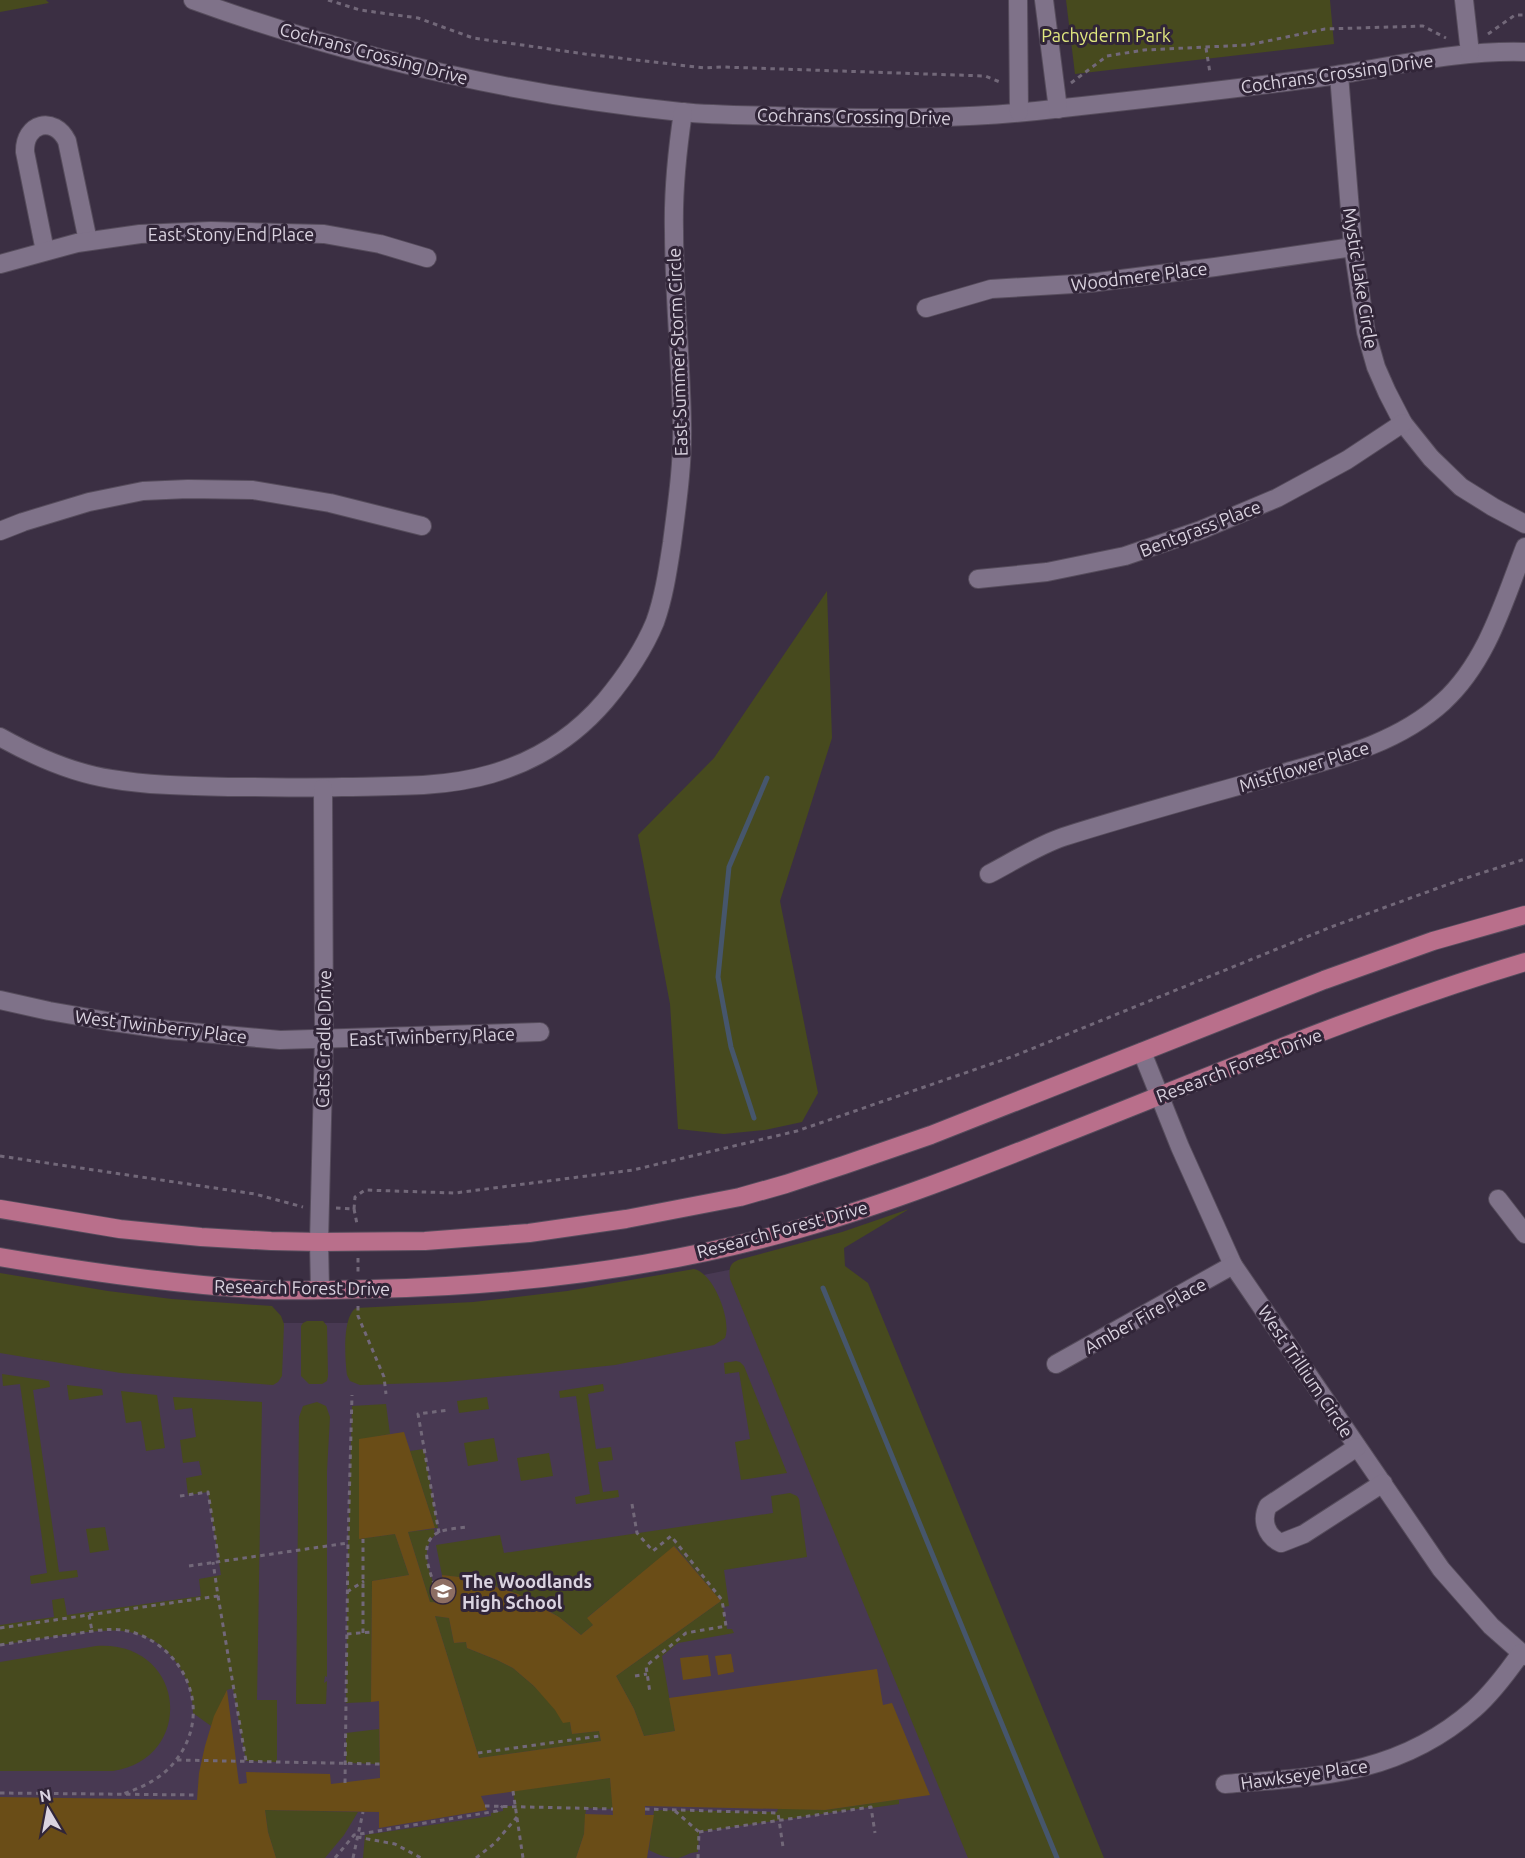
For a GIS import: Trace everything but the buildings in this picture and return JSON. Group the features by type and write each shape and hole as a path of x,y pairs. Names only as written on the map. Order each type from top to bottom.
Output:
{"main road":[{"path":"0,1209 120,1228 201,1237 319,1242 425,1241 529,1233 626,1219 740,1197 786,1185 932,1135 1335,976 1433,941 1525,915"},
{"name":"Research Forest Drive","path":"0,1257 116,1275 268,1290 430,1287 530,1279 630,1265 747,1242 822,1222 949,1179 1342,1024 1455,983 1525,962"}],"street":[{"name":"Cochrans Crossing Drive","path":"193,0 313,39 432,70 539,93 683,112 864,119 959,117 1058,109 1339,75 1469,45 1525,52"},
{"path":"1018,0 1020,112"},
{"path":"1044,0 1058,109"},
{"path":"1464,0 1469,45"},
{"name":"Mystic Lake Circle","path":"1339,75 1353,247 1366,332 1376,367 1403,423 1431,458 1461,487 1525,524"},
{"name":"East Summer Storm Circle","path":"0,737 74,770 109,779 174,785 323,788 404,786 455,782 491,774 518,764 546,752 592,716 619,685 639,654 655,621 666,581 680,472 682,427 674,231 675,178 683,112"},
{"path":"45,251 25,152 27,136 33,129 41,126 49,125 64,133 88,241"},
{"name":"East Stony End Place","path":"0,264 88,241 140,234 211,231 324,234 380,244 426,258"},
{"name":"Woodmere Place","path":"926,308 991,288 1090,283 1353,247"},
{"name":"Bentgrass Place","path":"978,579 1047,572 1114,558 1201,530 1277,498 1347,460 1403,423"},
{"path":"0,531 89,502 143,491 188,489 253,490 330,503 422,526"},
{"name":"Mistflower Place","path":"990,874 1060,838 1341,756 1375,745 1410,728 1443,702 1466,675 1484,648 1525,547"},
{"name":"Cats Cradle Drive","path":"320,1290 324,1040 323,788"},
{"name":"West Twinberry Place","path":"0,1000 49,1011 169,1030 280,1040 324,1040"},
{"name":"East Twinberry Place","path":"324,1040 540,1032"},
{"name":"West Trillium Circle","path":"1142,1052 1180,1148 1233,1265 1441,1569 1484,1618 1523,1654"},
{"path":"1498,1199 1525,1234"},
{"name":"Amber Fire Place","path":"1056,1364 1233,1265"},
{"path":"1357,1446 1268,1506 1264,1513 1267,1532 1273,1540 1281,1543 1290,1540 1304,1534 1383,1483"},
{"name":"Hawkseye Place","path":"1225,1784 1299,1779 1354,1770 1407,1753 1450,1728 1475,1708 1523,1654"}],"path":[{"path":"328,0 360,10 418,18 473,38 585,54 705,68 723,66 985,76 1019,88"},
{"path":"1055,85 1073,82 1107,56 1144,50 1248,45 1325,29 1423,26 1449,39 1469,45 1515,15 1525,15"},
{"path":"1206,48 1213,91"},
{"path":"0,1156 255,1194 302,1207 354,1209 355,1197 365,1190 455,1193 633,1170 797,1131 1014,1056 1331,927 1525,859"},
{"path":"345,1783 352,1395"},
{"path":"439,1533 418,1414 448,1410"},
{"path":"180,1496 208,1492 219,1562"},
{"path":"632,1504 637,1533 653,1551 671,1536 723,1600 726,1626 686,1633 646,1666 650,1693"},
{"path":"441,1602 426,1554 429,1542 439,1533 467,1527"},
{"path":"363,1539 363,1633"},
{"path":"189,1566 348,1543"},
{"path":"213,1562 246,1761"},
{"path":"347,1592 364,1581"},
{"path":"0,1628 218,1596"},
{"path":"89,1615 92,1631"},
{"path":"0,1645 92,1631 125,1630 141,1635 163,1648 181,1668 190,1688 193,1713 189,1736 177,1760 163,1774 123,1794"},
{"path":"346,1634 371,1632"},
{"path":"635,1676 647,1674"},
{"path":"478,1753 600,1736"},
{"path":"177,1760 380,1764"},
{"path":"513,1791 523,1858"},
{"path":"0,1793 197,1795"},
{"path":"485,1806 613,1809"},
{"path":"335,1858 352,1836 497,1811 502,1806"},
{"path":"699,1832 871,1807 875,1833"},
{"path":"645,1809 778,1812 783,1847"},
{"path":"675,1810 699,1832 698,1858"},
{"path":"353,1858 363,1812"},
{"path":"476,1858 495,1843 516,1817"},
{"path":"358,1836 395,1844 422,1858"}],"shaded area":[{"name":"The Woodlands High School","path":"759,1264 989,1858 0,1858 0,1286 280,1323 350,1323 632,1289"}],"green space":[{"path":"0,0 46,0 49,3 0,12"},
{"name":"Pachyderm Park","path":"1066,0 1330,0 1334,44 1075,74"},
{"path":"827,591 832,738 780,901 818,1093 802,1122 765,1130 724,1134 678,1129 670,1004 638,835 714,758"},
{"path":"909,1209 844,1248 845,1266 868,1283 1104,1858 968,1858 730,1279 730,1267 738,1260 842,1232"},
{"path":"694,1269 708,1279 724,1310 725,1338 714,1345 615,1365 446,1382 360,1385 350,1381 347,1375 346,1329 348,1320 356,1308 473,1302 567,1291"},
{"path":"0,1273 172,1299 272,1306 281,1316 284,1324 282,1376 273,1385 121,1373 0,1353"},
{"path":"307,1321 323,1321 327,1326 328,1376 327,1381 322,1384 309,1384 301,1376 301,1326"},
{"path":"736,1361 744,1366 787,1473 741,1480 735,1442 750,1439 739,1372 725,1374 724,1363"},
{"path":"2,1374 49,1381 50,1387 33,1390 59,1572 77,1570 78,1577 31,1584 30,1576 47,1573 20,1384 3,1386"},
{"path":"603,1384 604,1391 588,1394 596,1449 611,1447 613,1460 598,1462 603,1492 618,1490 619,1497 576,1504 575,1497 590,1494 576,1396 560,1398 559,1391"},
{"path":"67,1385 102,1389 103,1395 69,1400"},
{"path":"121,1391 157,1395 165,1448 146,1451 141,1421 126,1423"},
{"path":"173,1397 262,1402 257,1700 277,1700 277,1762 246,1761 233,1688 227,1690 211,1726 193,1713 189,1688 178,1665 167,1651 141,1635 96,1631 0,1645 0,1625 54,1617 52,1600 64,1598 67,1615 201,1596 199,1579 221,1575 208,1492 188,1495 186,1478 202,1475 199,1461 183,1463 180,1440 196,1437 192,1408 175,1410"},
{"path":"487,1397 489,1409 459,1413 457,1401"},
{"path":"317,1402 326,1406 330,1417 327,1471 327,1677 325,1676 324,1683 327,1681 326,1704 296,1704 299,1417 303,1406"},
{"path":"386,1404 390,1434 359,1440 359,1539 395,1534 409,1575 372,1581 371,1702 346,1703 352,1406"},
{"path":"494,1438 498,1461 468,1466 464,1443"},
{"path":"424,1449 438,1528 435,1528 410,1451"},
{"path":"549,1453 553,1476 521,1481 517,1458"},
{"path":"790,1493 799,1499 807,1557 724,1570 729,1606 723,1607 727,1629 732,1629 734,1633 678,1643 662,1656 675,1731 644,1736 634,1709 616,1676 721,1601 675,1546 588,1617 593,1625 581,1635 550,1612 516,1594 480,1582 442,1575 436,1545 500,1535 504,1553 773,1513 771,1496"},
{"path":"105,1527 109,1550 90,1553 86,1529"},
{"path":"434,1529 435,1535 427,1550 427,1558 431,1577 441,1602 430,1602 408,1532"},
{"path":"435,1616 449,1618 454,1643 466,1642 467,1648 513,1668 534,1686 570,1722 572,1734 599,1731 601,1741 479,1758"},
{"path":"96,1646 126,1649 148,1661 163,1679 170,1701 168,1724 158,1745 140,1762 113,1771 0,1771 0,1662"},
{"path":"379,1729 380,1764 346,1763 346,1733"},
{"path":"610,1778 613,1809 586,1808 584,1834 576,1858 363,1858 365,1835 491,1816 491,1813 503,1811 503,1806 515,1806 513,1791"},
{"path":"899,1800 899,1804 699,1832 698,1852 678,1858 663,1856 649,1850 654,1810 777,1812 778,1808 825,1810"},
{"path":"265,1810 358,1812 344,1835 325,1858 276,1858 268,1832"}],"waterway":[{"path":"754,1118 731,1047 718,977 729,867 767,778"},
{"path":"823,1288 1057,1858"}],"place":[{"name":"The Woodlands High School","path":"443,1591"}]}
